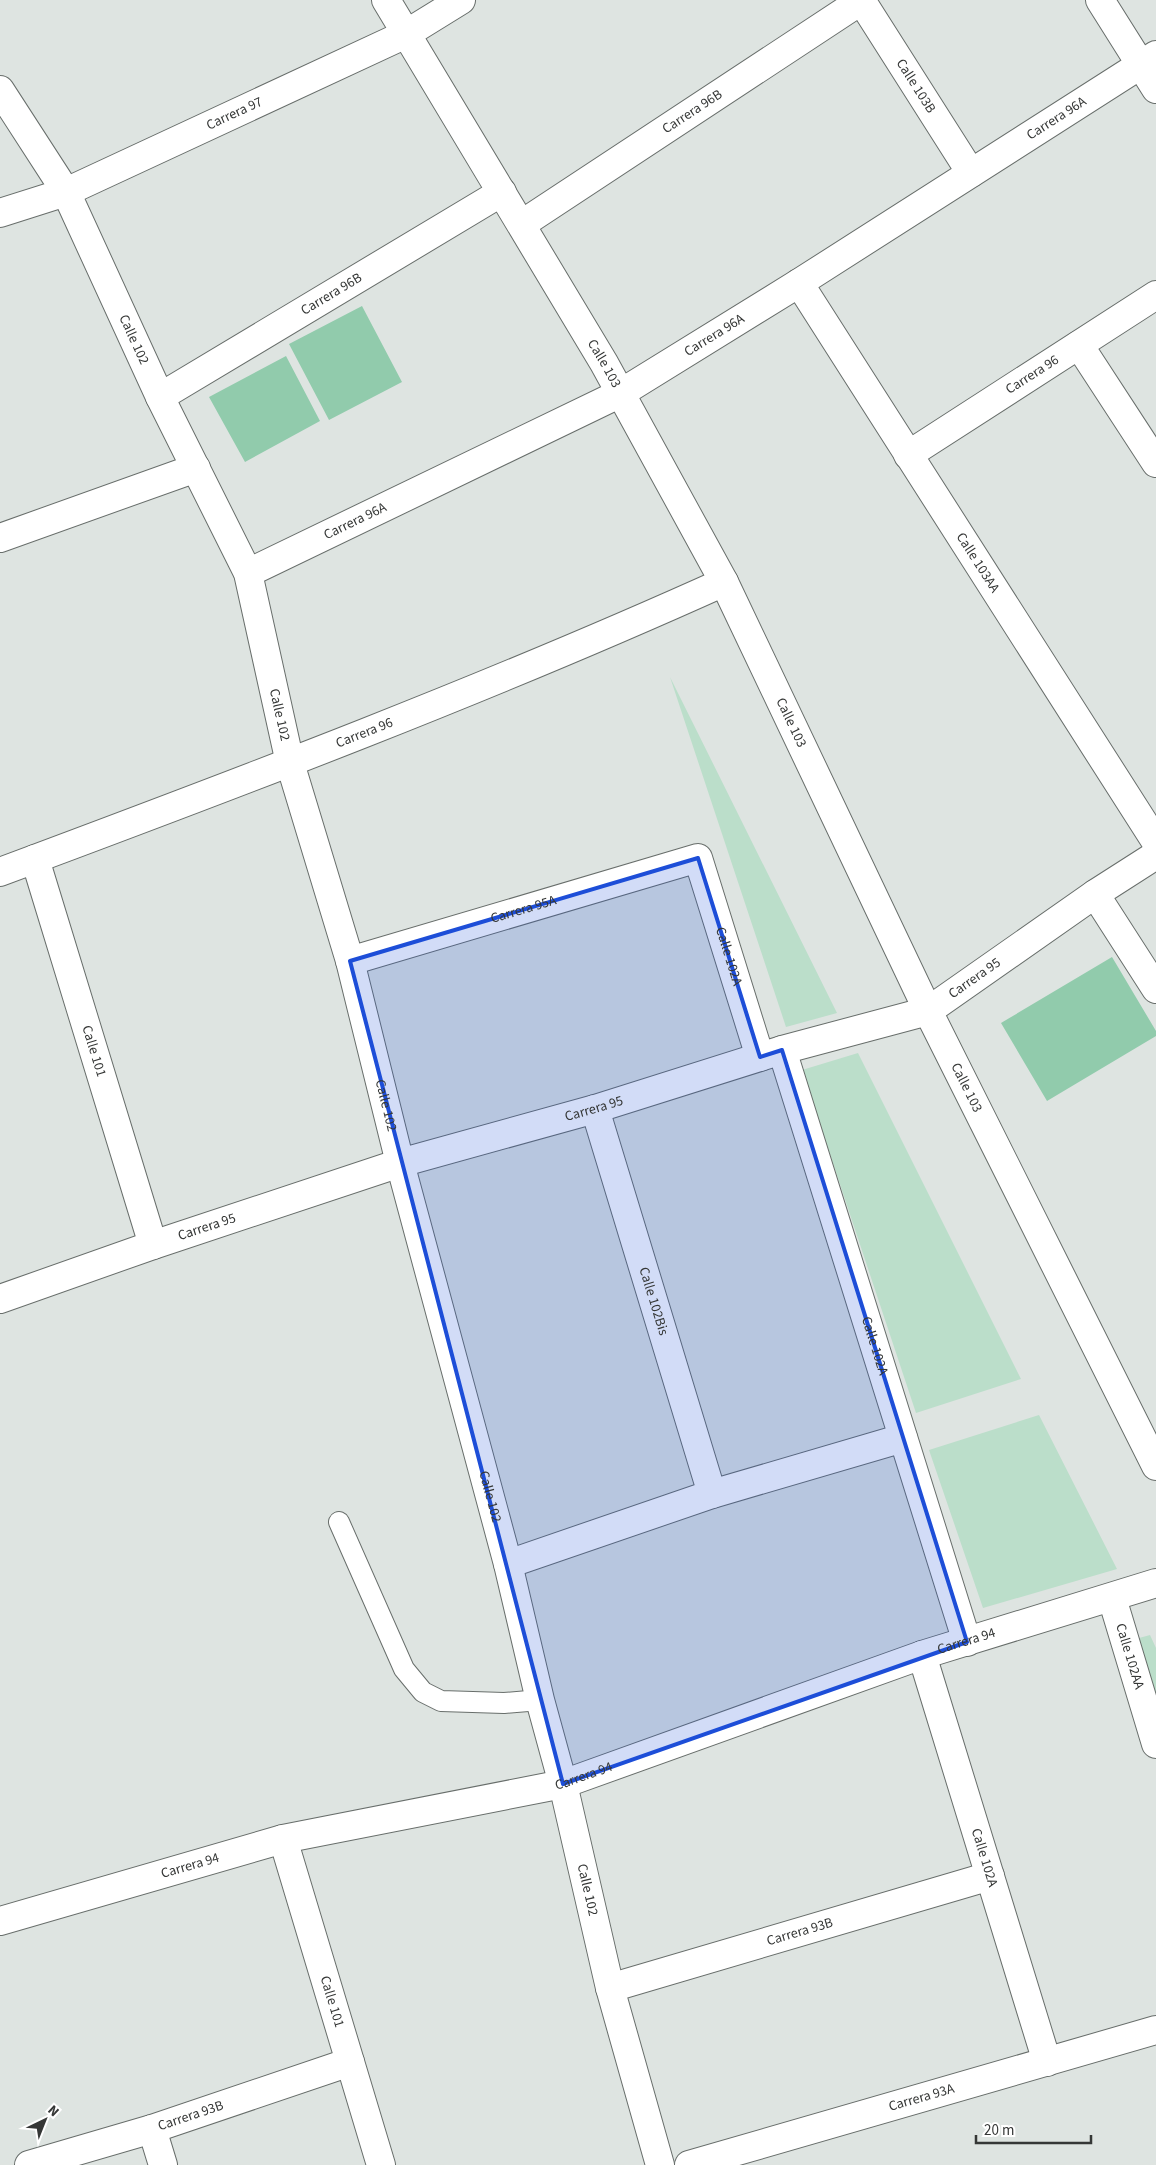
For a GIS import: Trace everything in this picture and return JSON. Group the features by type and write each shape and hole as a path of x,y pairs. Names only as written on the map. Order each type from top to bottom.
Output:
{"street":[{"name":"Calle 103","path":"386,0 522,224 621,393 724,582 928,1011 1156,1466"},
{"name":"Carrera 97","path":"0,213 66,192 406,34 461,0"},
{"name":"Calle 103B","path":"862,0 971,174"},
{"name":"Carrera 96B","path":"522,224 862,0"},
{"path":"1100,0 1148,60 1156,89"},
{"name":"Carrera 96A","path":"248,573 621,393 799,284 1148,60"},
{"name":"Calle 102","path":"0,90 66,192 160,396 248,573 290,763 350,961 400,1163 508,1564 540,1700 563,1784 610,1988 660,2165"},
{"name":"Carrera 96B","path":"160,396 502,192"},
{"name":"Calle 103AA","path":"799,284 1156,842"},
{"name":"Carrera 96","path":"908,455 1156,295"},
{"path":"1079,345 1156,463"},
{"path":"0,538 196,468"},
{"name":"Carrera 96","path":"0,872 290,763 626,626 724,582"},
{"name":"Carrera 95","path":"0,1299 153,1245 400,1163 595,1109 771,1053 928,1011 1094,894 1156,855"},
{"name":"Carrera 95A","path":"350,961 698,858"},
{"name":"Calle 102A","path":"698,858 771,1053 903,1438 967,1642"},
{"name":"Calle 101","path":"35,859 153,1245"},
{"path":"1094,894 1156,989"},
{"name":"Calle 102Bis","path":"595,1109 712,1494"},
{"path":"508,1564 712,1494 903,1438"},
{"name":"Carrera 94","path":"0,1921 283,1840 563,1784 922,1655 1156,1584"},
{"name":"Calle 102AA","path":"1112,1598 1156,1744"},
{"name":"Calle 102A","path":"922,1655 1046,2062"},
{"name":"Calle 101","path":"283,1840 381,2165"},
{"name":"Carrera 93B","path":"610,1988 990,1876"},
{"name":"Carrera 93A","path":"689,2165 1156,2030"},
{"name":"Carrera 93B","path":"29,2165 152,2128 350,2062"},
{"path":"152,2128 163,2165"}],"lane":[{"path":"339,1522 404,1669 423,1692 441,1701 504,1703 540,1700"}],"highlighted area":[{"path":"698,858 760,1057 782,1050 967,1642 563,1784 350,961"}],"green space":[{"path":"670,677 837,1013 786,1027"},
{"path":"858,1053 1021,1379 916,1413 802,1070"},
{"path":"1039,1415 1117,1569 983,1608 929,1450"},
{"path":"1150,1635 1156,1648 1156,1710 1132,1640"}],"building":[{"path":"362,306 402,382 329,420 289,344"},
{"path":"286,356 320,421 245,462 209,397"},
{"path":"1112,957 1156,1031 1156,1036 1047,1101 1001,1023"}]}
